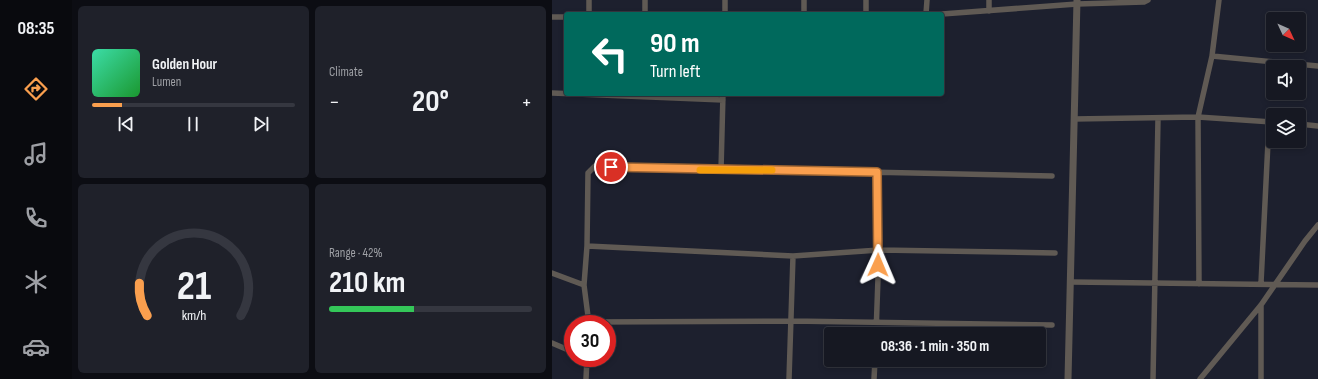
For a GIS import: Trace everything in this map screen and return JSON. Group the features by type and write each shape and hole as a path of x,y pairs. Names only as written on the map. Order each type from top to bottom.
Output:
{"street":[{"path":"589,0 589,12"},
{"path":"645,0 645,12"},
{"path":"725,0 725,12"},
{"path":"804,0 804,12"},
{"path":"866,0 866,12"},
{"path":"926,12 927,0"},
{"path":"989,0 989,11"},
{"path":"944,14 1077,2 1144,2 1148,0"},
{"path":"1199,284 1198,117 1212,56 1219,0"},
{"path":"1068,379 1077,2"},
{"path":"552,17 564,17"},
{"path":"1212,56 1318,66"},
{"path":"552,94 564,94"},
{"path":"637,96 723,97 721,170"},
{"path":"1074,119 1158,119 1198,117 1266,122"},
{"path":"1153,379 1158,119"},
{"path":"1306,125 1318,126"},
{"path":"1261,283 1269,148"},
{"path":"588,315 584,284 587,246 588,172 595,166 721,170 1052,176"},
{"path":"876,327 879,250 877,172"},
{"path":"1200,379 1261,305 1305,241 1318,226"},
{"path":"587,246 793,256 879,250 1055,253"},
{"path":"790,379 793,256"},
{"path":"552,273 584,284"},
{"path":"1071,282 1199,284 1275,283 1318,285"},
{"path":"1261,305 1261,379"},
{"path":"616,323 791,321 1052,325"},
{"path":"552,344 564,349"},
{"path":"586,379 587,367"},
{"path":"874,379 875,367"}],"slow traffic":[{"path":"700,170 772,170"}],"route":[{"path":"611,167 877,172 878,265"}]}
